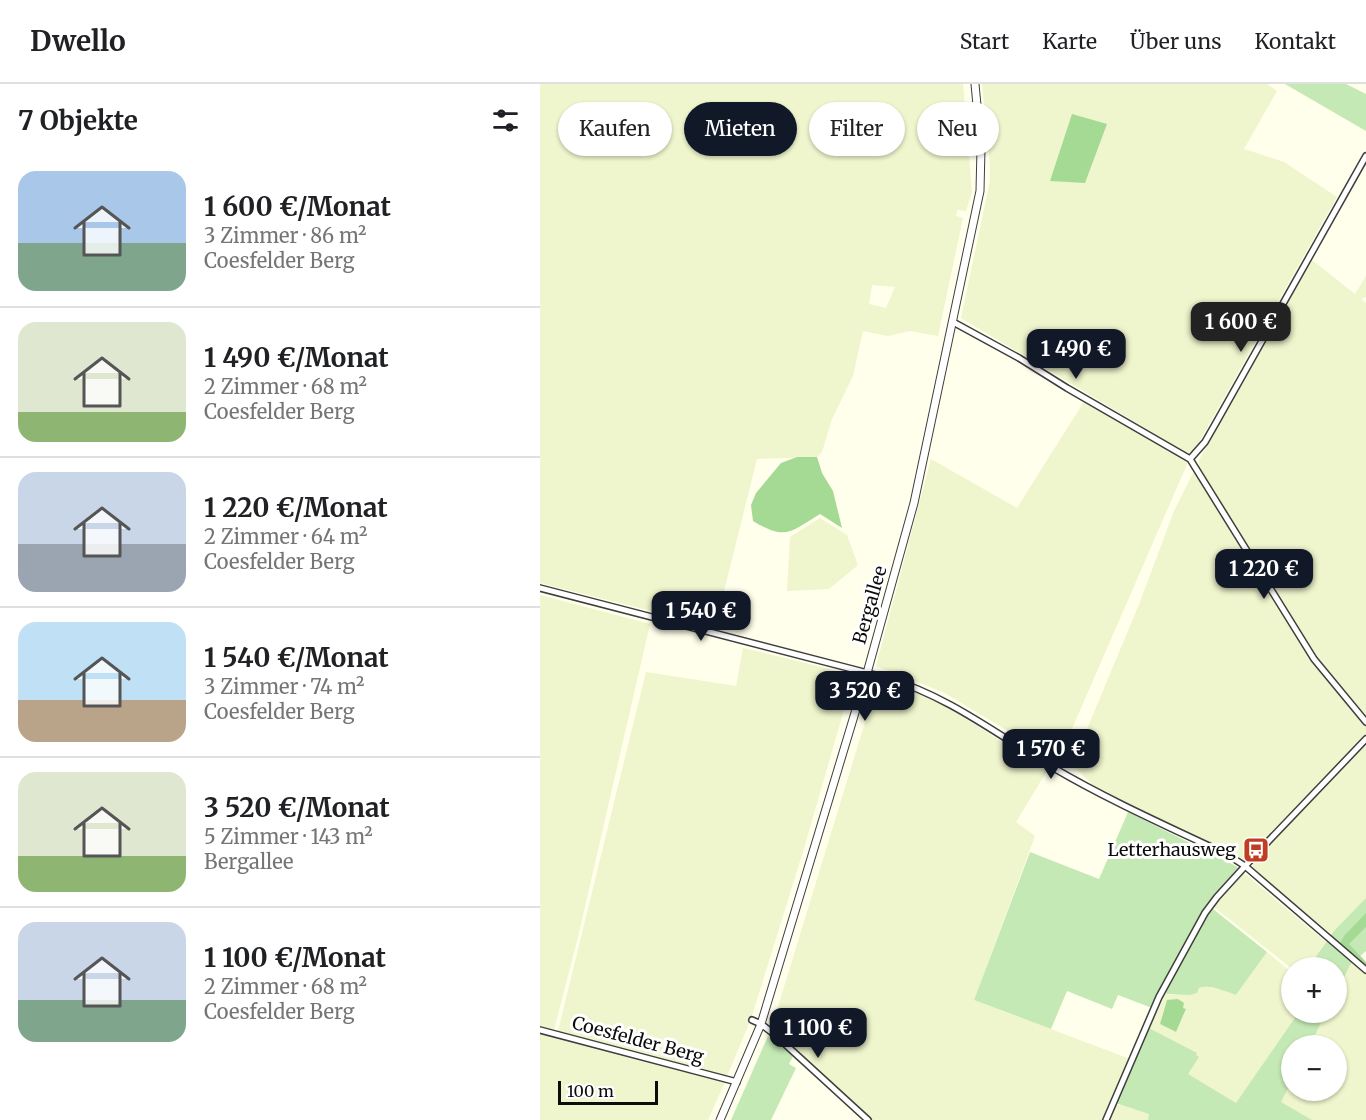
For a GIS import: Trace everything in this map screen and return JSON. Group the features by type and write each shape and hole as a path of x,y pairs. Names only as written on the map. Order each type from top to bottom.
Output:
{"street":[{"name":"Bergallee","path":"720,1120 761,1024 867,673 914,503 981,182 981,148 975,84"},
{"path":"1190,459 1211,431 1366,156"},
{"path":"953,322 1019,358 1190,459 1314,658 1366,722"},
{"path":"540,588 911,685 939,698 1052,767 1228,855 1245,866 1366,970"},
{"path":"1106,1120 1159,997 1195,930 1217,897 1366,739"},
{"path":"752,1020 761,1024 868,1120"},
{"name":"Coesfelder Berg","path":"540,1030 737,1083"}],"green space":[{"path":"540,84 963,84 964,102 917,102 917,156 969,156 972,192 966,211 957,210 956,216 963,218 938,336 910,331 888,336 863,331 853,376 832,419 822,452 817,457 757,459 715,627 540,583","holes":["872,285 895,287 886,308 869,304"]},
{"path":"982,84 1267,84 1277,91 1244,149 1284,162 1337,197 1194,451 1187,453 961,318 990,181 989,156 999,156 999,102 984,102"},
{"path":"1285,84 1346,84 1366,94 1366,131"},
{"path":"1072,114 1107,124 1085,183 1050,181"},
{"path":"1312,260 1355,294 1366,276 1366,297 1361,299 1366,303 1366,719 1317,656 1199,467 1199,460"},
{"path":"1085,400 1188,462 1058,761 943,692 876,666 931,459 1017,508"},
{"path":"797,457 817,457 822,473 833,491 842,528 820,514 788,532 773,531 753,521 751,505 756,493 781,463"},
{"path":"1194,471 1312,659 1366,726 1366,736 1244,862 1093,785 1072,765 1140,602 1174,511"},
{"path":"820,518 847,535 858,565 829,589 787,591 790,537"},
{"path":"540,595 650,624 578,937 554,1030 540,1026"},
{"path":"743,648 854,675 805,845 751,1019 727,1076 558,1031 646,672 736,686"},
{"path":"877,683 919,693 954,711 1047,771 1016,822 1035,836 974,1000 1130,1059 1104,1120 871,1120 772,1026"},
{"path":"1366,745 1366,913 1337,938 1252,870 1253,864 1330,780"},
{"path":"1128,812 1238,868 1201,913 1152,1008 1118,995 1112,1009 1067,991 1051,1029 974,1000 1030,852 1099,879"},
{"path":"1244,873 1326,942 1317,957 1281,957 1281,960 1214,907"},
{"path":"1366,898 1366,951 1350,965 1347,971 1347,957 1316,957 1334,931"},
{"path":"1213,909 1267,952 1236,995 1208,987 1199,988 1197,993 1189,995 1167,994 1205,918"},
{"path":"1366,913 1366,927 1349,944 1366,962 1366,965 1340,943"},
{"path":"1267,952 1281,964 1281,1023 1295,1023 1286,1035 1281,1035 1281,1043 1236,1106 1182,1073 1196,1053 1149,1028 1166,992 1168,995 1188,994 1204,986 1236,995","holes":["1166,1002 1186,1010 1176,1032 1160,1024"]},
{"path":"1350,962 1366,975 1366,1120 1299,1120 1277,1108 1281,1100 1347,1101 1347,1035 1313,1035 1320,1023 1347,1023 1347,968"},
{"path":"1178,999 1184,1003 1183,1008 1186,1009 1176,1032 1160,1024 1167,1000"},
{"path":"1291,1023 1321,1023 1315,1035 1283,1035"},
{"path":"1149,1028 1197,1053 1199,1057 1188,1074 1236,1103 1281,1038 1281,1102 1312,1120 1148,1120 1149,1114 1116,1103"},
{"path":"540,1034 725,1082 708,1120 540,1120"},
{"path":"768,1036 793,1056 789,1064 796,1068 771,1120 731,1120"},
{"path":"1123,1103 1151,1112 1148,1120 1110,1120 1116,1106"}],"place":[{"name":"Letterhausweg","path":"1256,850"}]}
